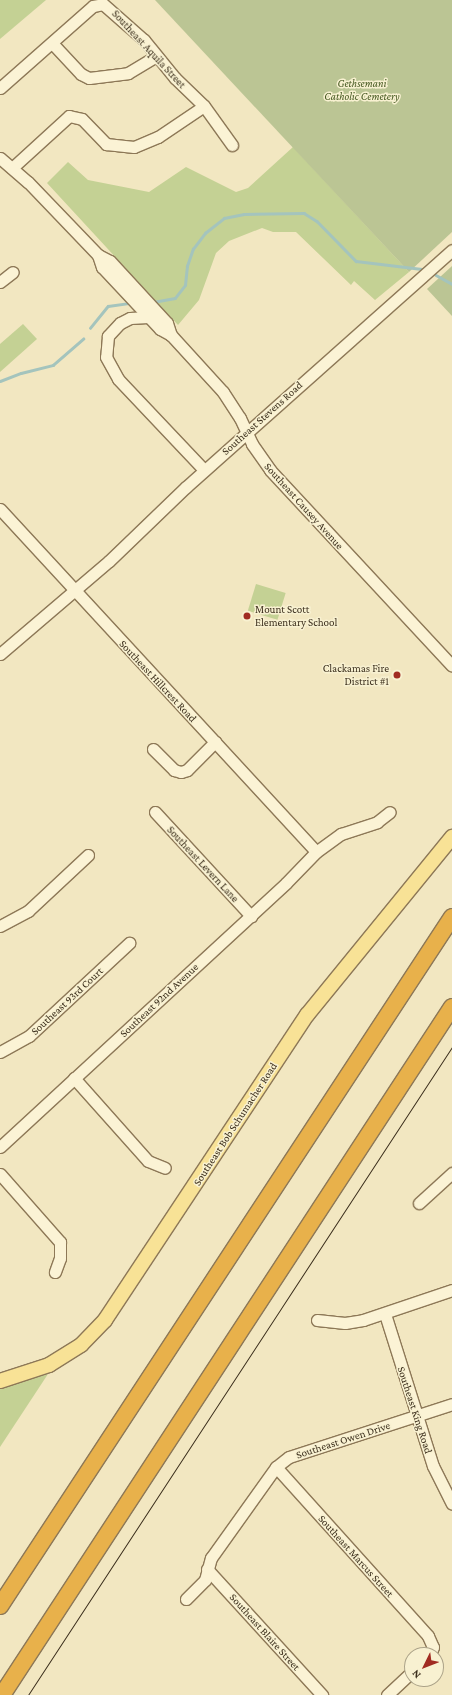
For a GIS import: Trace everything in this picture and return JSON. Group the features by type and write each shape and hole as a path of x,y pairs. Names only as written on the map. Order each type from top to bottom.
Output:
{"highway":[{"path":"0,1606 452,916"},
{"path":"2,1695 452,1007"}],"main road":[{"name":"Southeast Bob Schumacher Road","path":"0,1381 49,1365 81,1344 105,1320 300,1025 452,837"}],"street":[{"name":"Southeast Aquila Street","path":"0,88 93,6 103,4 111,9 204,106 232,145"},
{"path":"52,43 81,74 89,78 128,73 156,56"},
{"path":"12,168 69,116 82,119 106,144 134,147 158,137 204,106"},
{"name":"Southeast Causey Avenue","path":"0,158 12,168 98,255 110,261 132,285 160,329 171,335 223,392 270,470 452,666"},
{"name":"Southeast Stevens Road","path":"0,654 75,590 246,432 452,250"},
{"name":"Southeast Causey Avenue","path":"98,255 102,267 118,285 149,313"},
{"path":"0,282 12,272"},
{"path":"149,313 130,318 120,323 108,336 106,357 110,369 204,470"},
{"name":"Southeast Hillcrest Road","path":"0,509 316,852"},
{"path":"154,749 174,770 181,772 187,770 216,742"},
{"name":"Southeast Levern Lane","path":"155,812 251,916"},
{"name":"Southeast 92nd Avenue","path":"0,1147 251,916 316,852 341,834 377,822 390,812"},
{"path":"0,926 18,919 28,911 88,855"},
{"name":"Southeast 93rd Court","path":"0,1052 13,1048 29,1036 129,943"},
{"path":"74,1078 148,1161 166,1168"},
{"path":"419,1203 452,1173"},
{"path":"0,1174 60,1242 60,1258 55,1272"},
{"path":"317,1320 349,1322 385,1314 452,1290"},
{"name":"Southeast King Road","path":"385,1314 433,1466 452,1504"},
{"name":"Southeast Owen Drive","path":"186,1599 204,1580 211,1558 276,1467 289,1457 452,1404"},
{"name":"Southeast Marcus Street","path":"276,1467 428,1636 431,1647"},
{"name":"Southeast Blaire Street","path":"207,1569 322,1695"},
{"path":"387,1695 404,1679"}],"green space":[{"path":"0,0 46,0 0,39"},
{"name":"Gethsemani Catholic Cemetery","path":"155,0 452,0 452,232 409,272"},
{"path":"293,147 409,272 375,300 354,281 351,285 296,232 273,232 262,228 229,241 216,253 199,300 178,325 47,183 68,162 88,180 149,192 186,167 236,192 248,188"},
{"path":"452,266 452,316 427,289"},
{"path":"23,324 37,339 0,372 0,344"},
{"path":"256,584 286,593 277,620 248,611"},
{"path":"48,1374 0,1447 0,1388"}],"waterway":[{"path":"153,302 175,298 185,285 187,266 193,249 205,233 224,218 244,214 304,213 317,221 356,261 422,269"},
{"path":"436,275 452,284"},
{"path":"90,328 108,306 130,303"},
{"path":"0,381 21,373 53,365 83,339"}],"tram line":[{"path":"28,1695 452,1047"}],"place":[{"name":"Mount Scott Elementary School","path":"247,616"},
{"name":"Clackamas Fire District #1","path":"397,675"}]}
